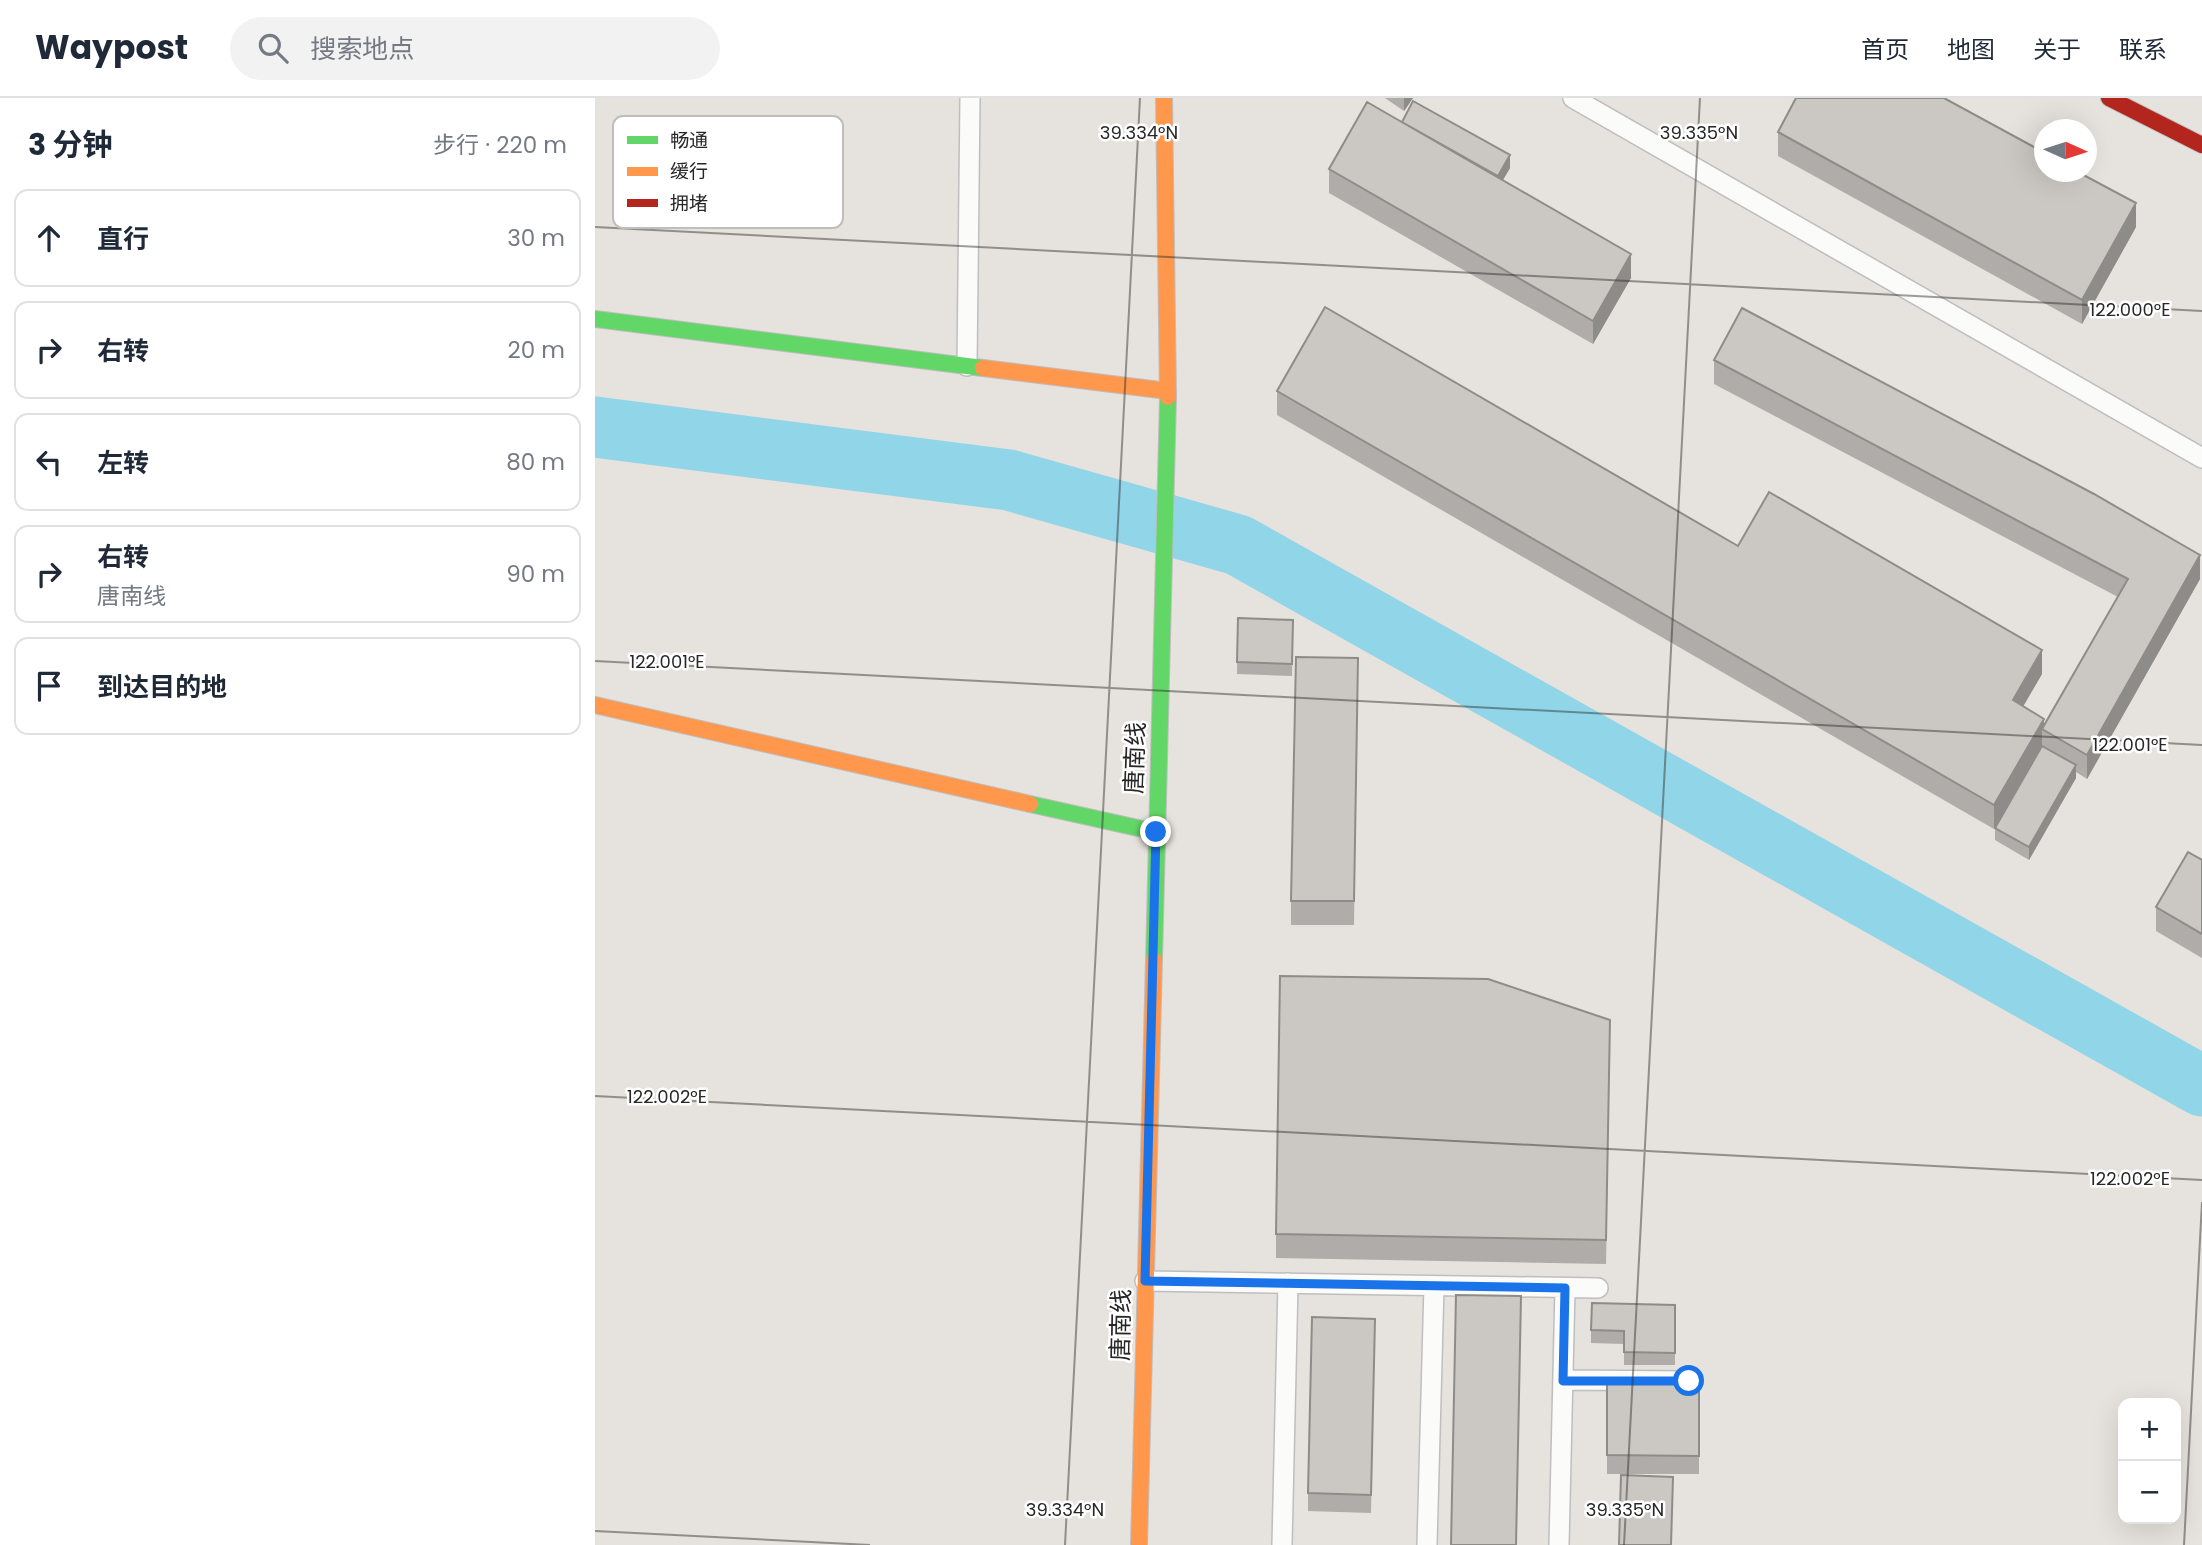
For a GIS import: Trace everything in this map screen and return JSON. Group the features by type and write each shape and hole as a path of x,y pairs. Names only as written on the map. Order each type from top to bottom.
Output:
{"street":[{"name":"唐南线","path":"1139,1545 1168,413 1164,98"},
{"path":"2109,98 2202,145"},
{"path":"595,319 1168,391"},
{"path":"595,705 1156,832"}],"lane":[{"path":"967,366 970,98"},
{"path":"1573,98 2202,458"},
{"path":"1145,1281 1598,1289"},
{"path":"1282,1545 1288,1283"},
{"path":"1427,1545 1434,1286"},
{"path":"1559,1545 1565,1288"},
{"path":"1563,1381 1689,1381"}],"building":[{"path":"1796,98 1944,98 2034,147 2034,182 2097,182 2136,203 2082,300 1778,132"},
{"path":"1413,101 1510,155 1498,176 1402,122"},
{"path":"1367,102 1631,254 1593,321 1329,169"},
{"path":"1325,307 1738,546 1769,492 2042,650 2013,700 2044,719 1994,805 1277,391"},
{"path":"1742,308 2094,494 2200,555 2087,755 2042,729 2128,579 1714,360"},
{"path":"1238,618 1293,620 1292,664 1237,662"},
{"path":"1296,657 1358,658 1354,901 1291,901"},
{"path":"2042,746 2076,765 2029,847 1995,828"},
{"path":"2188,852 2202,860 2202,934 2156,907"},
{"path":"1280,976 1488,979 1610,1020 1606,1240 1276,1234"},
{"path":"1456,1295 1521,1296 1516,1545 1451,1545"},
{"path":"1592,1303 1675,1305 1675,1353 1624,1352 1624,1331 1591,1330"},
{"path":"1312,1317 1375,1319 1371,1495 1308,1493"},
{"path":"1607,1382 1699,1383 1699,1456 1607,1455"},
{"path":"1621,1475 1673,1477 1671,1545 1619,1545"}],"waterway":[{"path":"595,427 1009,480 1238,545 2202,1086"}],"traffic: fast":[{"path":"595,319 983,368"},
{"path":"1154,960 1168,397"},
{"path":"1030,804 1156,832"}],"traffic: slow":[{"path":"1164,98 1168,397"},
{"path":"983,368 1168,391"},
{"path":"595,705 1030,804"},
{"path":"1139,1545 1154,960"}],"traffic: jam":[{"path":"2109,98 2202,145"}],"route":[{"path":"1156,832 1145,1281 1565,1288 1563,1381 1689,1381"}]}
